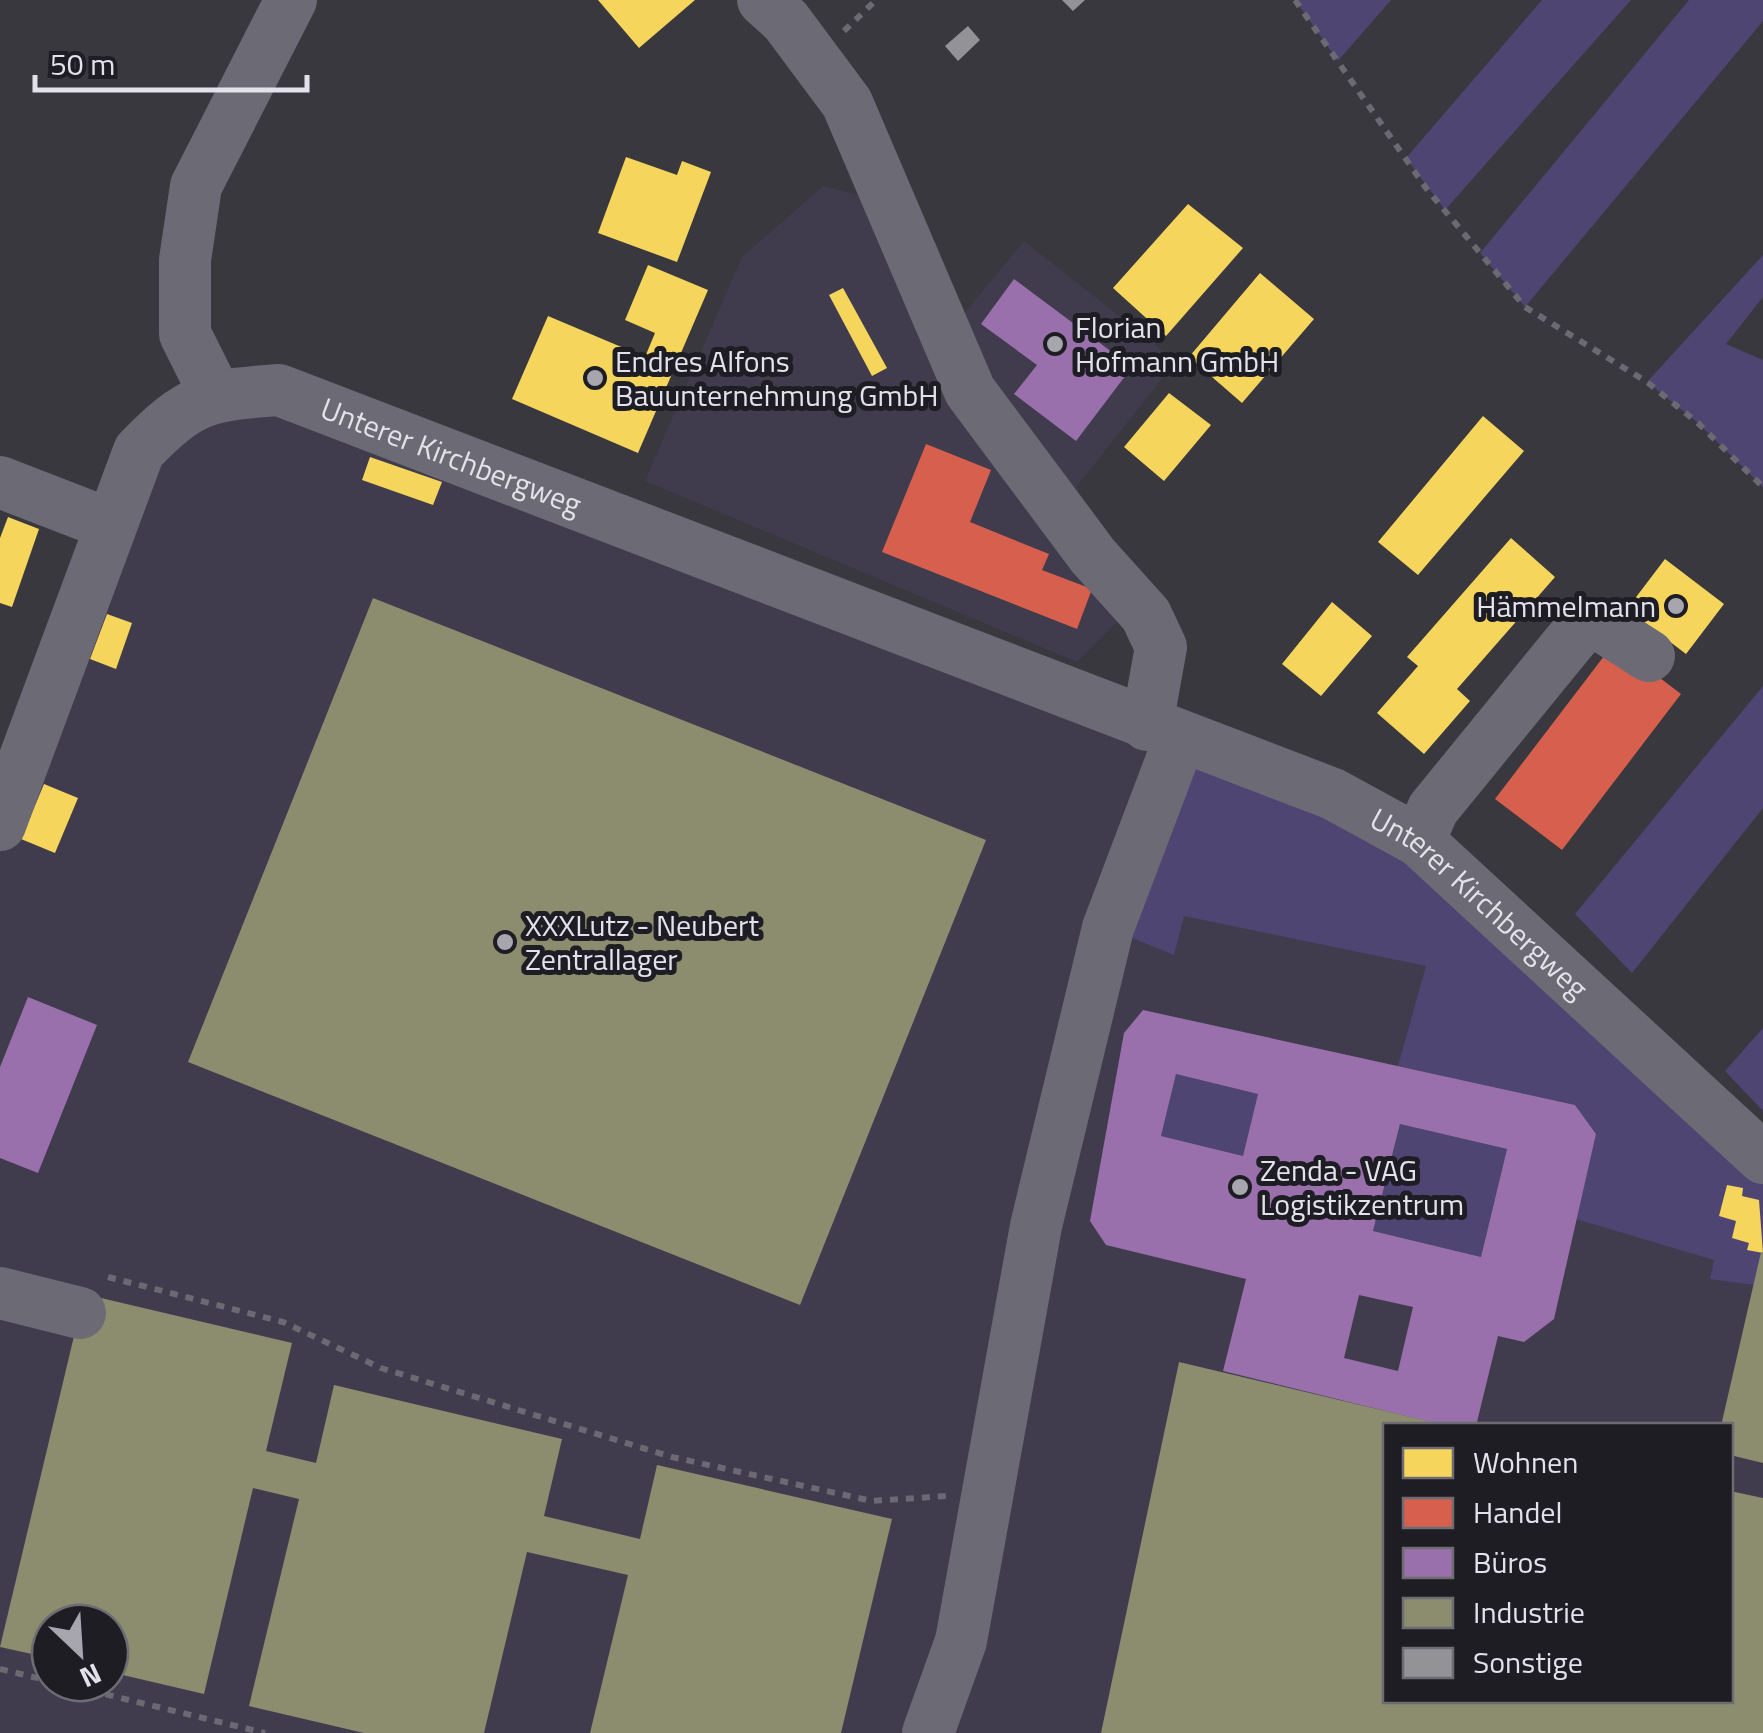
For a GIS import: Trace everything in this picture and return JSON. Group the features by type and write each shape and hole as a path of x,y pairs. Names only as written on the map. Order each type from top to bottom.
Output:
{"street":[{"path":"215,394 185,334 185,260 196,186 291,0"},
{"path":"763,0 786,21 847,103 970,390 1093,556 1146,615 1161,647 1164,732 1108,928 1036,1226 961,1641 928,1733"},
{"name":"Unterer Kirchbergweg","path":"0,825 139,451 168,421 215,394 279,390 1332,794 1419,842 1763,1158"},
{"path":"0,482 111,525"},
{"path":"1419,842 1433,809 1578,630 1599,624 1649,656"},
{"path":"0,1293 86,1293"}],"path":[{"path":"1295,0 1426,188 1525,307 1647,382 1698,422 1763,488"},
{"path":"86,1293 283,1322 382,1368 672,1457 872,1502 988,1493"},
{"path":"0,1668 30,1676"},
{"path":"130,1700 265,1733"}],"shaded area":[{"path":"1295,0 1391,0 1338,61"},
{"path":"1542,0 1631,0 1445,210 1406,158"},
{"path":"1689,0 1763,0 1763,21 1525,307 1480,253"},
{"name":"Florian Hofmann GmbH","path":"823,186 918,210 963,315 1024,241 1176,361 1077,486 1118,621 1077,662 645,481 742,257"},
{"path":"1763,255 1763,297 1726,344 1763,360 1763,487 1698,423 1647,382"},
{"path":"215,394 1333,794 1763,1158 1763,1733 0,1733 0,825 111,525"},
{"path":"1763,686 1763,808 1632,973 1575,914"},
{"path":"1180,738 1333,794 1763,1158 1763,1257 1754,1285 1710,1279 1714,1260 1576,1219 1596,1134 1575,1105 1398,1066 1426,966 1184,916 1174,955 1108,928"},
{"path":"1763,1028 1763,1111 1725,1071"},
{"path":"1176,1074 1258,1094 1243,1156 1161,1136"},
{"path":"1400,1124 1507,1149 1481,1257 1373,1231"}],"building: Wohnen":[{"path":"598,0 695,0 639,48"},
{"path":"626,157 677,175 682,161 711,172 677,262 598,233"},
{"path":"1188,204 1243,248 1166,336 1113,288"},
{"name":"Endres Alfons Bauunternehmung GmbH","path":"648,265 708,290 638,453 512,399 548,316 645,357 655,333 625,320"},
{"path":"1260,273 1314,319 1242,403 1189,357"},
{"path":"843,288 887,368 872,376 829,295"},
{"path":"1169,393 1211,425 1164,481 1124,447"},
{"path":"1483,416 1524,451 1418,575 1378,542"},
{"path":"370,457 442,482 433,505 362,480"},
{"path":"8,517 39,529 12,607 0,603 0,538"},
{"path":"1511,538 1555,577 1457,689 1470,701 1424,754 1377,713 1418,666 1407,657"},
{"name":"Hämmelmann","path":"1665,559 1724,604 1686,654 1627,609"},
{"path":"1332,602 1372,636 1321,696 1282,664"},
{"path":"107,614 132,623 116,669 90,659"},
{"path":"44,784 78,798 55,853 21,839"},
{"path":"1727,1185 1743,1188 1742,1196 1759,1200 1763,1253 1747,1250 1749,1243 1732,1238 1736,1221 1719,1216"}],"building: Handel":[{"path":"926,444 991,470 970,522 1049,554 1042,570 1092,589 1077,629 882,552"},
{"path":"1614,643 1681,694 1562,850 1495,799"}],"building: Büros":[{"name":"Florian Hofmann GmbH","path":"1014,279 1132,367 1076,441 1014,394 1037,365 981,324"},
{"path":"28,997 97,1025 38,1173 0,1158 0,1067"},
{"name":"Zenda - VAG Logistikzentrum","path":"1143,1010 1575,1105 1596,1134 1554,1319 1524,1342 1498,1336 1477,1423 1434,1423 1223,1371 1246,1279 1106,1245 1090,1221 1124,1033","holes":["1176,1074 1258,1094 1243,1156 1161,1136","1400,1124 1507,1149 1481,1257 1373,1231","1359,1295 1413,1307 1398,1371 1344,1358"]}],"building: Industrie":[{"path":"373,598 986,840 800,1305 188,1062"},
{"path":"1763,1252 1763,1463 1733,1456 1733,1423 1722,1423"},
{"path":"84,1294 292,1343 266,1451 316,1463 334,1385 562,1439 544,1516 640,1539 657,1465 892,1519 841,1733 590,1733 628,1575 527,1552 484,1733 364,1733 249,1706 299,1499 253,1488 204,1694 130,1677 130,1603 30,1603 30,1654 0,1647"},
{"path":"1179,1362 1436,1423 1383,1423 1383,1703 1733,1703 1733,1492 1763,1498 1763,1733 1101,1733"}],"building: Sonstige":[{"path":"1062,0 1085,0 1073,11"},
{"path":"968,26 980,40 958,61 945,46"}],"place":[{"name":"Florian Hofmann GmbH","path":"1055,344"},
{"name":"Endres Alfons Bauunternehmung GmbH","path":"595,378"},
{"name":"Hämmelmann","path":"1676,606"},
{"name":"XXXLutz - Neubert Zentrallager","path":"505,942"},
{"name":"Zenda - VAG Logistikzentrum","path":"1240,1187"}]}
